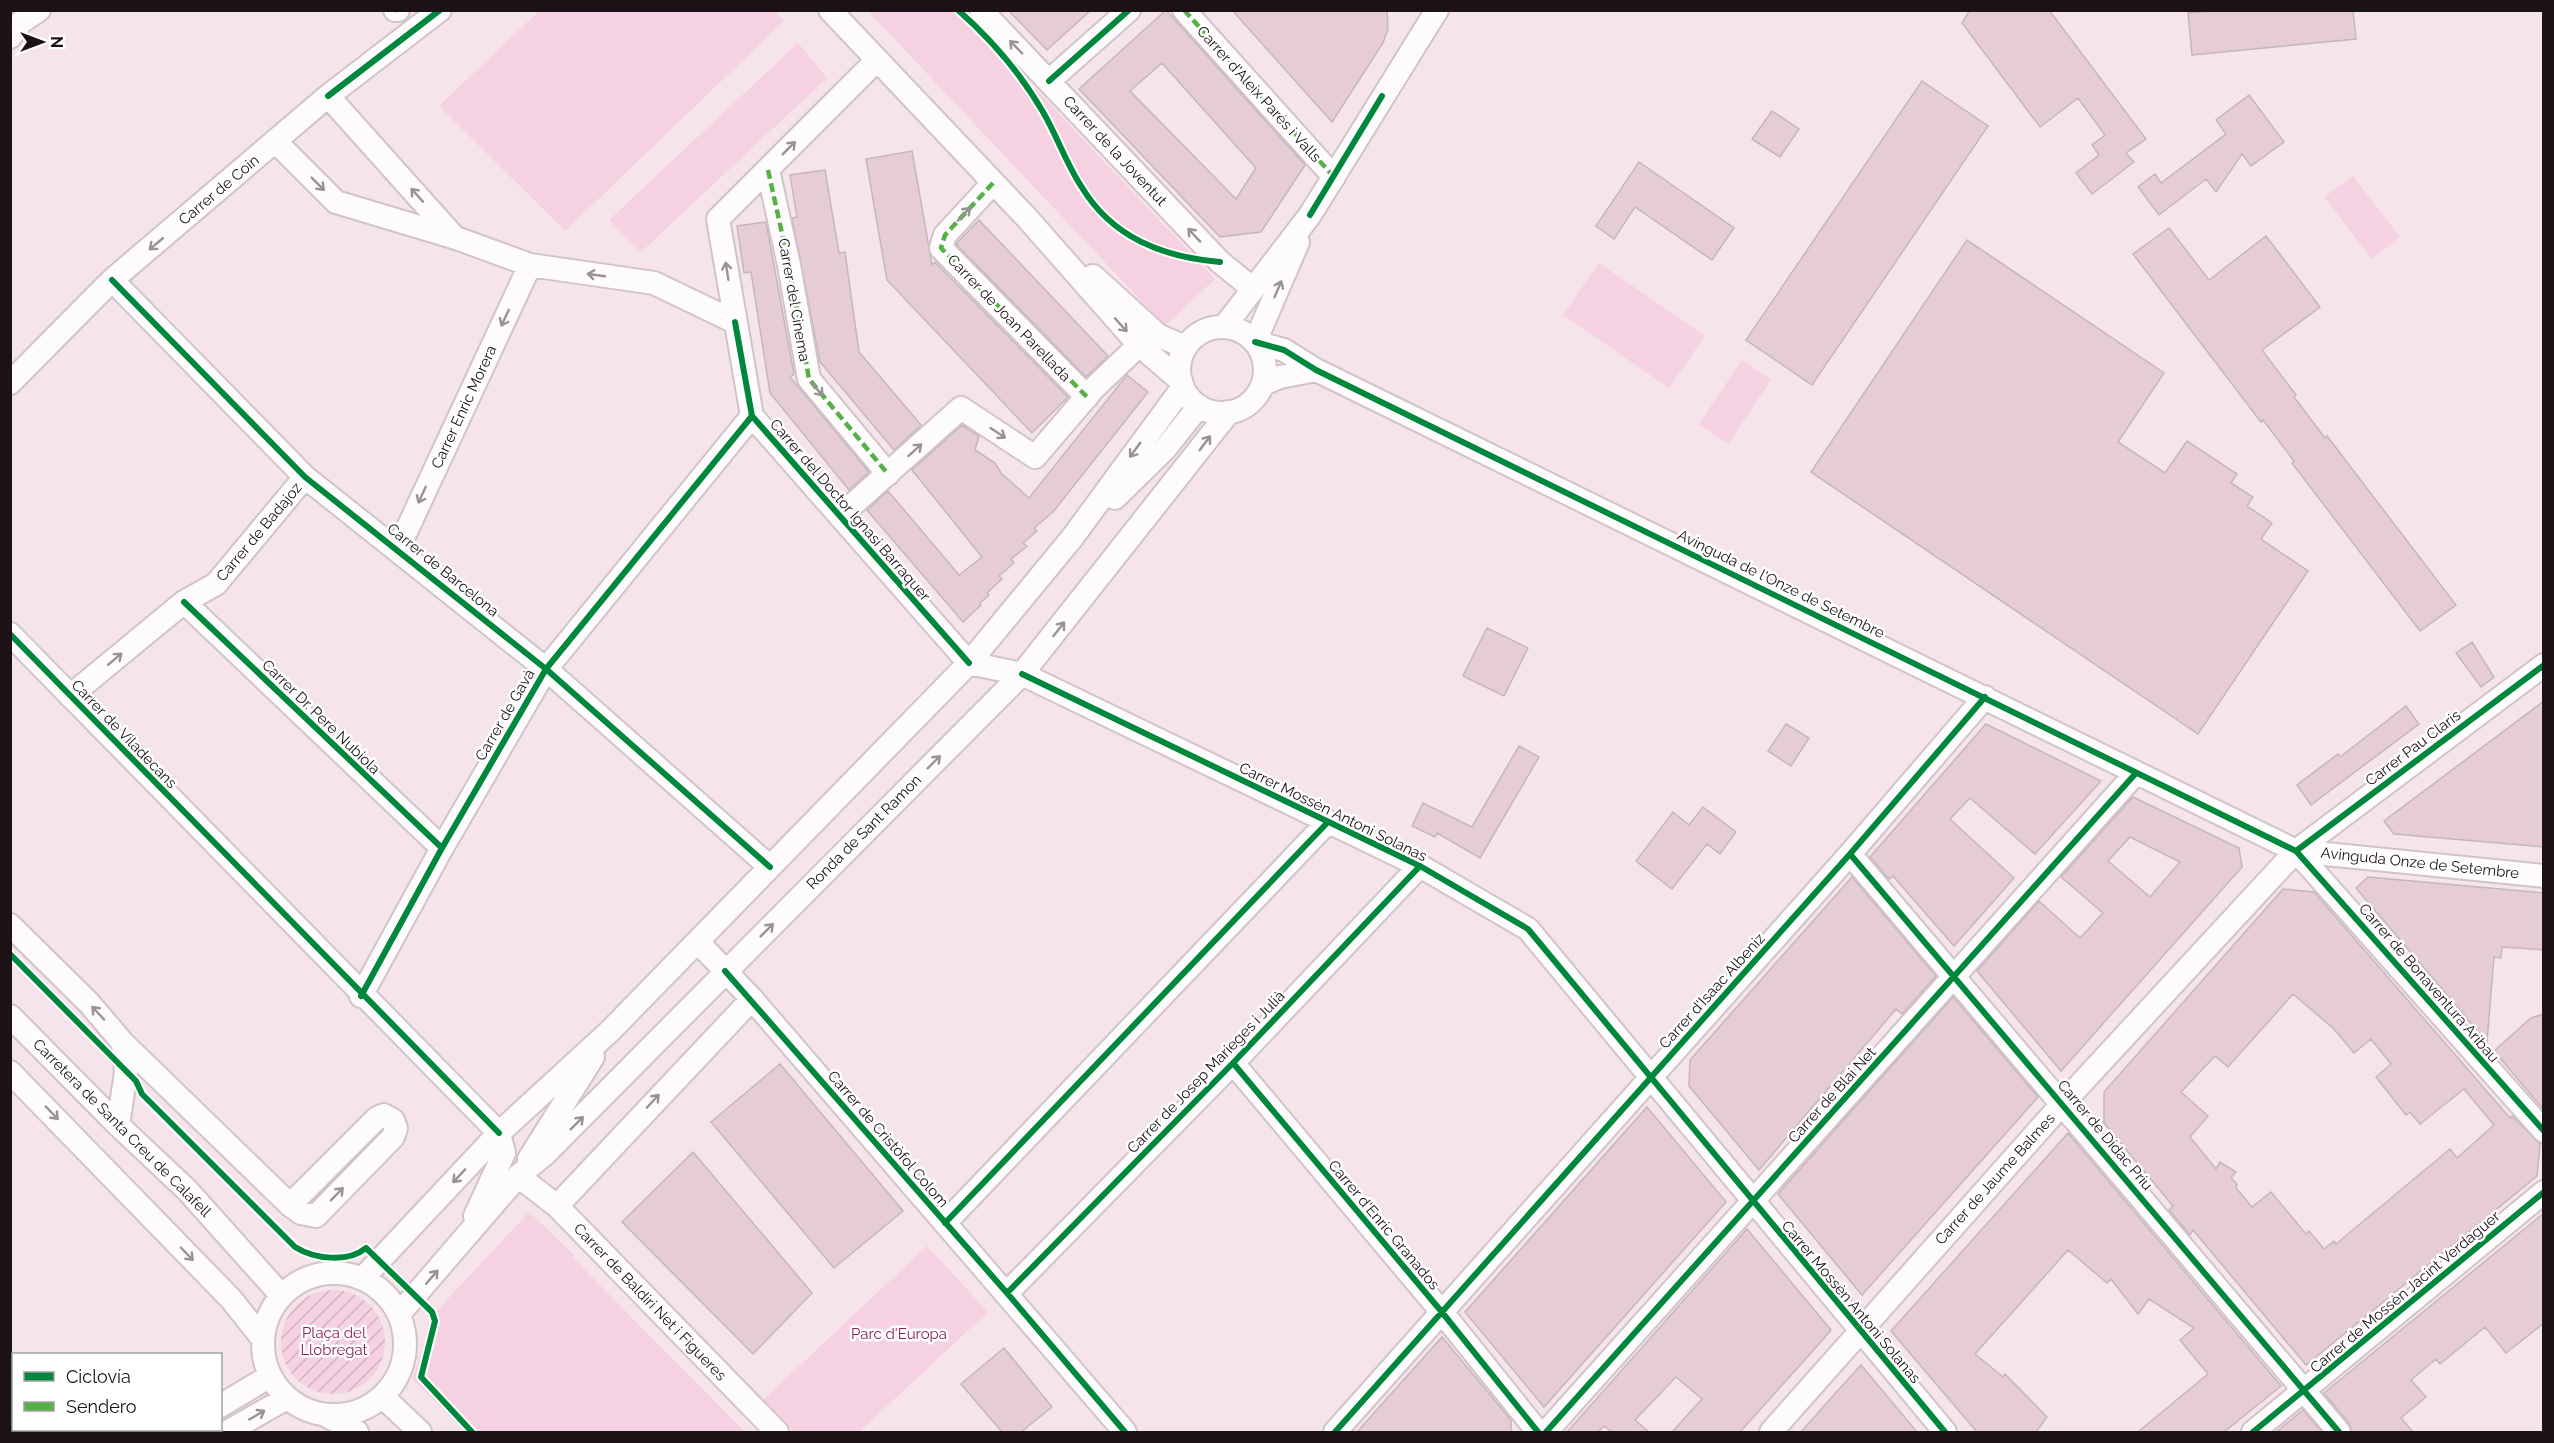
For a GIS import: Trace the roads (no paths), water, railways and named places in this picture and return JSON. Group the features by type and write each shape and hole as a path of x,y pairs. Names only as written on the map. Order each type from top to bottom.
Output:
{"street":[{"name":"Carrer de Coin","path":"10,383 112,280 199,221 276,142 328,96 440,10"},
{"path":"830,10 1027,218 1139,345 1182,384 1199,406 1211,411 1229,412"},
{"name":"Carrer de la Joventut","path":"981,10 1220,262 1252,288"},
{"path":"1049,81 1129,10"},
{"name":"Carrer d'Aleix Parés i Valls","path":"1184,10 1334,177"},
{"path":"1224,327 1310,215 1432,13"},
{"name":"Carrer del Doctor Ignasi Barraquer","path":"876,61 718,219 752,416 969,663"},
{"path":"328,96 456,238"},
{"path":"276,142 336,202 456,238 530,265 654,283 735,322"},
{"name":"Carrer del Cinema","path":"768,170 789,265 809,379 888,474"},
{"name":"Carrer de Joan Parellada","path":"993,183 945,235 941,248 1087,397"},
{"path":"1255,342 1310,215"},
{"path":"1027,218 1159,336 1186,347"},
{"name":"Carrer Enric Morera","path":"398,549 530,265"},
{"name":"Carrer de Barcelona","path":"112,280 305,477 546,669 770,867"},
{"path":"1182,384 1180,362 1186,347 1202,332 1224,327 1239,330 1255,342 1264,359 1263,384 1280,377 1316,370"},
{"name":"Avinguda de l'Onze de Setembre","path":"1255,342 1284,350 1316,370 2296,850"},
{"path":"840,516 961,408 1035,457 1087,397 1139,345"},
{"name":"Ronda de Sant Ramon","path":"363,1278 499,1133 610,1031 969,663 1072,538 1182,384"},
{"name":"Ronda de Sant Ramon","path":"518,1176 544,1155 1022,674 1229,412 1247,405 1263,384"},
{"name":"Ronda de Sant Ramon","path":"1072,538 1124,490 1177,436 1199,406"},
{"name":"Carrer de Gavà","path":"361,996 442,848 546,669 752,416"},
{"name":"Ronda de Sant Ramon","path":"1124,490 1185,467"},
{"name":"Carrer de Badajoz","path":"70,696 184,602 216,584 305,477"},
{"name":"Carrer Dr. Pere Nubiola","path":"184,602 442,848"},
{"name":"Carrer de Viladecans","path":"10,634 361,996 499,1133"},
{"name":"Carrer Mossèn Antoni Solanas","path":"969,663 1022,674 1420,866 1528,929 1859,1332 1945,1432"},
{"name":"Carrer Pau Claris","path":"2296,850 2544,665"},
{"name":"Carrer d'Isaac Albeniz","path":"1335,1432 1851,854 1985,698"},
{"name":"Carrer de Blai Net","path":"1546,1432 2136,773"},
{"path":"945,1223 1328,823"},
{"name":"Avinguda Onze de Setembre","path":"2296,850 2544,876"},
{"name":"Carrer de Jaume Balmes","path":"1771,1432 2063,1102 2296,850"},
{"name":"Carrer de Bonaventura Aribau","path":"2296,850 2544,1131"},
{"name":"Carrer de Dídac Priu","path":"1851,854 2063,1102 2339,1432"},
{"name":"Carrer de Josep Marieges i Julià","path":"1007,1293 1233,1063 1420,866"},
{"path":"10,925 89,1003 123,1043 291,1205 301,1213 316,1216 393,1137 396,1128 393,1120 384,1115 377,1118 291,1205"},
{"name":"Carrer de Cristòfol Colom","path":"698,942 752,999 1125,1432"},
{"path":"557,1206 670,1083 752,999"},
{"name":"Carretera de Santa Creu de Calafell","path":"10,1016 118,1125 187,1190 281,1295"},
{"name":"Ronda de Sant Ramon","path":"399,1314 518,1176 610,1031"},
{"path":"118,1125 126,1072 123,1043"},
{"name":"Carrer d'Enric Granados","path":"1233,1063 1441,1311 1538,1432"},
{"path":"10,1072 231,1299 262,1338"},
{"path":"464,1240 504,1153 499,1133"},
{"name":"Carrer de Baldiri Net i Figueres","path":"518,1176 557,1206 777,1432"},
{"name":"Carrer de Mossèn Jacint Verdaguer","path":"2253,1432 2544,1192"},
{"path":"327,1416 351,1414 383,1397 398,1377 404,1359 404,1328 399,1314 386,1294 363,1278 326,1272 302,1279 281,1295 267,1316 262,1338 263,1358 270,1376 287,1398 307,1411 327,1416 357,1432"},
{"path":"222,1405 270,1376"},
{"path":"383,1397 420,1432"},
{"path":"227,1432 287,1398"}],"park label":[{"name":"Parc d'Europa","path":"899,1334"},
{"name":"Plaça del Llobregat","path":"334,1342"}]}
